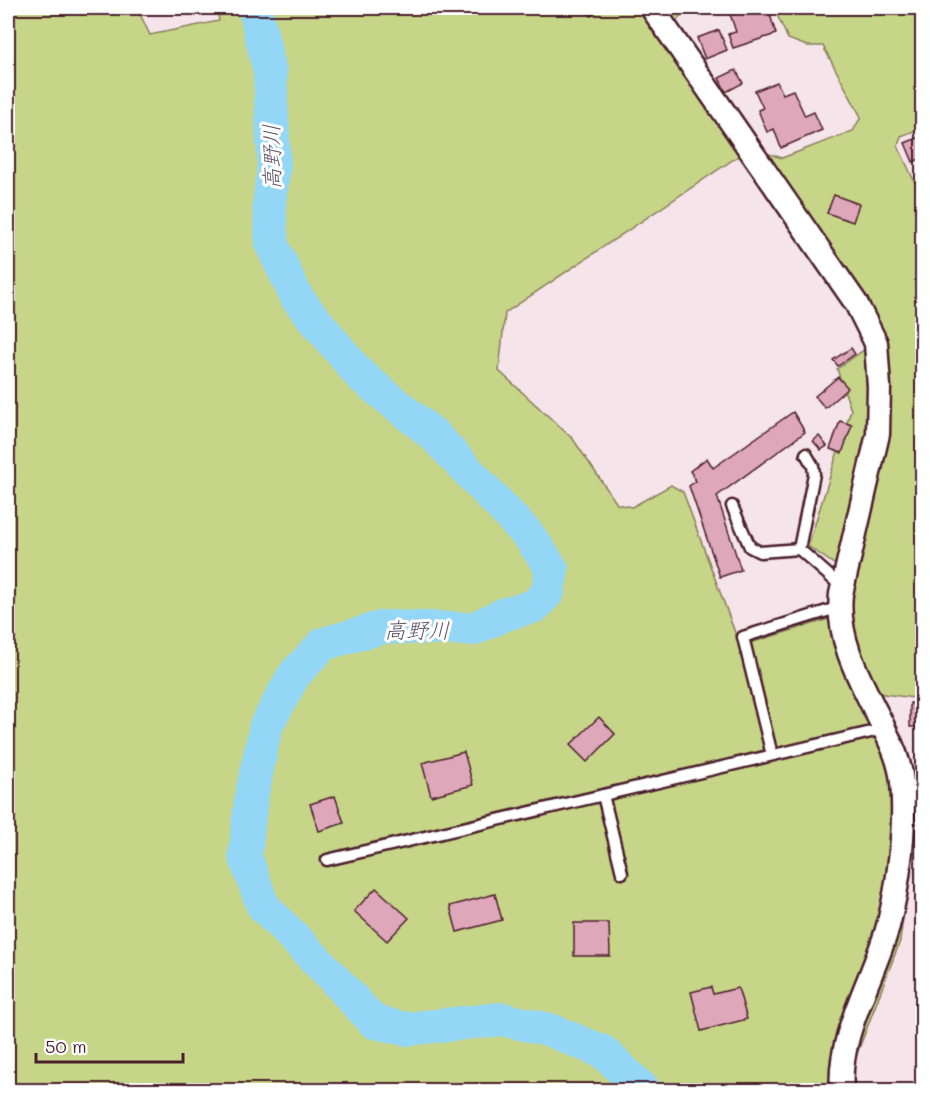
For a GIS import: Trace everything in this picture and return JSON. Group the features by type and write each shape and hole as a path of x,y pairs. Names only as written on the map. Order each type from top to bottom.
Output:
{"street":[{"path":"652,8 856,303 876,343 879,387 878,435 841,597 840,619 849,655 897,756 902,781 902,828 897,886 888,927 850,1032 840,1077 842,1090"}],"lane":[{"path":"799,549 814,474 813,466 806,454"},
{"path":"732,506 750,547 760,552 799,549"},
{"path":"772,755 743,638 841,597 799,549"},
{"path":"327,860 884,729"},
{"path":"603,795 622,873"}],"green space":[{"path":"8,8 137,8 150,35 219,21 217,8 687,8 676,22 766,153 782,158 853,131 861,117 823,46 807,46 788,39 774,8 922,8 922,128 901,136 898,146 922,198 922,699 876,693 847,617 853,566 834,564 808,546 851,410 837,369 879,339 752,147 505,313 499,371 573,439 617,504 632,507 671,485 683,492 740,646 829,619 870,719 907,756 913,837 900,941 852,1067 856,1090 277,1090 265,1087 263,1090 8,1090"}],"building":[{"path":"584,8 602,8 591,16"},
{"path":"728,8 768,8 776,34 733,48 728,34 736,32"},
{"path":"719,30 727,50 705,59 697,38"},
{"path":"736,70 743,83 726,92 719,78"},
{"path":"777,82 783,94 793,90 805,116 814,112 822,130 781,148 774,129 767,132 758,110 763,108 755,91"},
{"path":"922,136 922,158 913,162 905,143"},
{"path":"834,195 859,204 853,222 827,213"},
{"path":"851,348 855,354 838,366 833,360"},
{"path":"838,377 848,388 825,408 815,396"},
{"path":"793,412 805,432 717,496 741,570 720,577 689,486 696,481 690,471 707,458 713,468"},
{"path":"840,421 852,425 842,453 830,449"},
{"path":"819,436 827,446 821,450 813,441"},
{"path":"910,703 921,704 922,727 910,727"},
{"path":"599,717 615,734 587,762 570,745"},
{"path":"464,752 473,785 431,796 422,763"},
{"path":"335,796 344,823 319,831 310,804"},
{"path":"376,888 409,918 387,941 354,911"},
{"path":"495,894 502,920 457,932 450,906"},
{"path":"919,913 922,913 922,934 916,933"},
{"path":"574,923 609,923 610,956 574,956"},
{"path":"711,987 713,994 738,988 747,1019 701,1031 691,992"}],"waterway":[{"name":"高野川","path":"255,8 270,73 274,164 269,205 272,245 297,298 360,375 435,436 529,536 552,569 548,592 535,606 505,614 473,629 383,627 323,644 294,675 266,726 251,799 245,856 263,906 374,1022 406,1029 502,1019 550,1030 603,1052 644,1090"}]}
